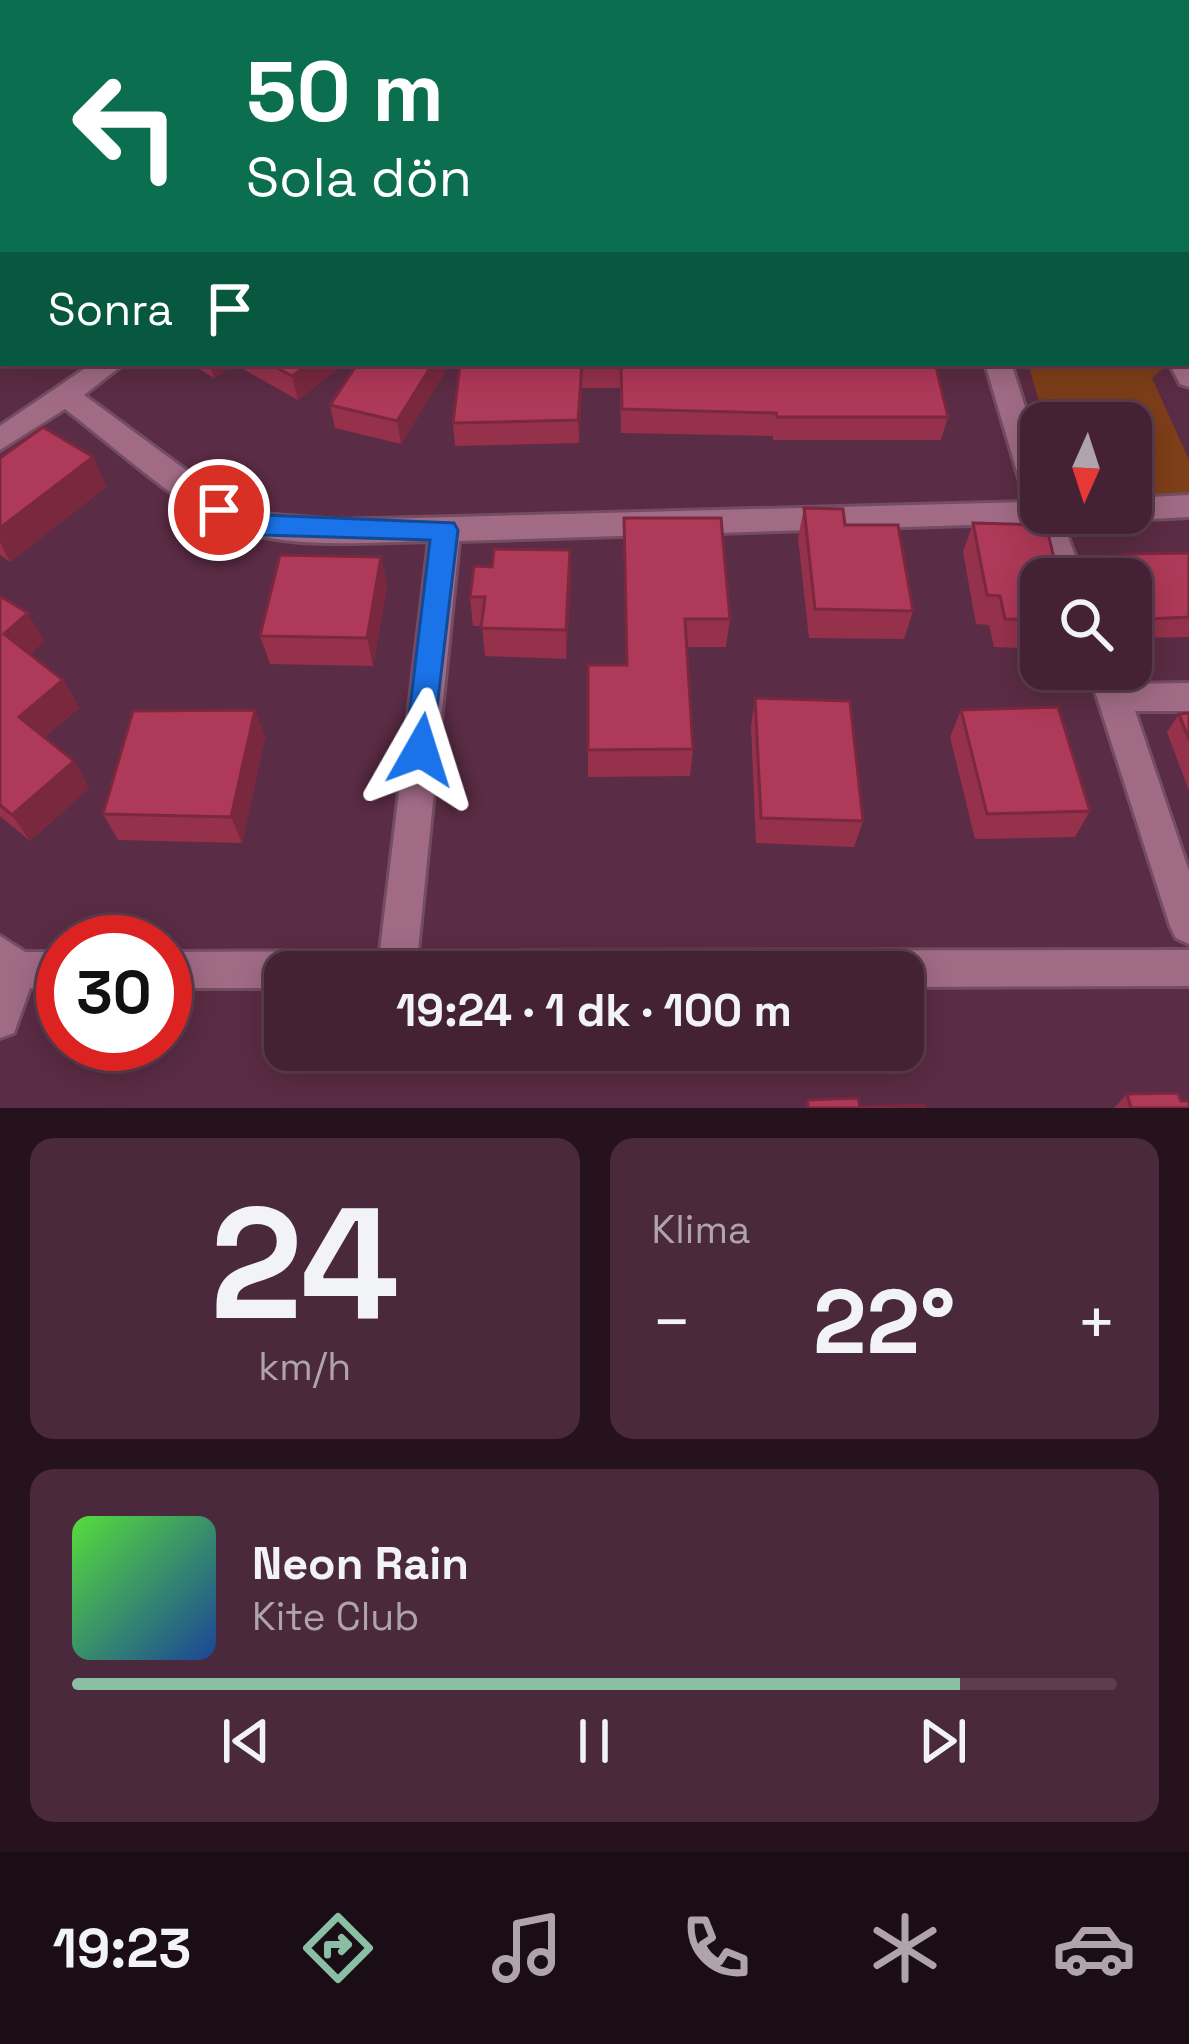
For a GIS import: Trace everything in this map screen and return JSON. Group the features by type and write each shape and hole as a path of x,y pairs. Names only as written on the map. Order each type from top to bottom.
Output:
{"street":[{"path":"0,440 108,366"},
{"path":"999,366 1020,436"},
{"path":"65,395 219,510 262,525 445,530 1020,511"},
{"path":"1152,508 1189,506"},
{"path":"399,951 445,530"},
{"path":"1111,690 1189,926"},
{"path":"1149,690 1189,697"},
{"path":"0,1018 6,964 36,967"},
{"path":"924,968 1189,968"},
{"path":"192,970 264,970"}],"shaded area":[{"path":"1029,366 1163,366 1152,378 1189,460 1189,504 1152,504 1152,402 1039,402"}],"building":[{"path":"274,366 306,366 292,376"},
{"path":"356,366 431,366 397,421 330,405"},
{"path":"460,366 582,366 578,420 453,423"},
{"path":"621,366 936,366 948,417 777,417 776,413 622,409"},
{"path":"43,427 93,457 0,528 0,458"},
{"path":"804,508 843,509 845,525 898,525 913,611 815,609"},
{"path":"624,518 721,518 730,619 685,619 693,749 588,750 588,665 627,665"},
{"path":"973,523 1020,524 1020,534 1048,534 1054,558 1020,558 1020,619 1005,619 1000,596 987,595"},
{"path":"494,549 570,550 566,630 481,628 485,597 470,597 474,566 492,567"},
{"path":"1189,553 1189,617 1152,619 1152,558 1125,558 1123,554"},
{"path":"280,555 381,557 367,638 260,636"},
{"path":"0,596 28,613 4,634 63,680 19,717 74,761 12,815 0,805"},
{"path":"755,698 850,701 863,821 761,818"},
{"path":"1058,707 1090,811 987,814 961,710"},
{"path":"255,710 231,817 103,814 133,711"},
{"path":"1189,713 1189,740 1179,714"},
{"path":"1178,1093 1181,1101 1189,1101 1189,1108 1131,1108 1127,1094"},
{"path":"858,1098 860,1107 925,1108 808,1108 807,1100"}],"route":[{"path":"219,510 262,525 337,531 445,530 421,750"}]}
